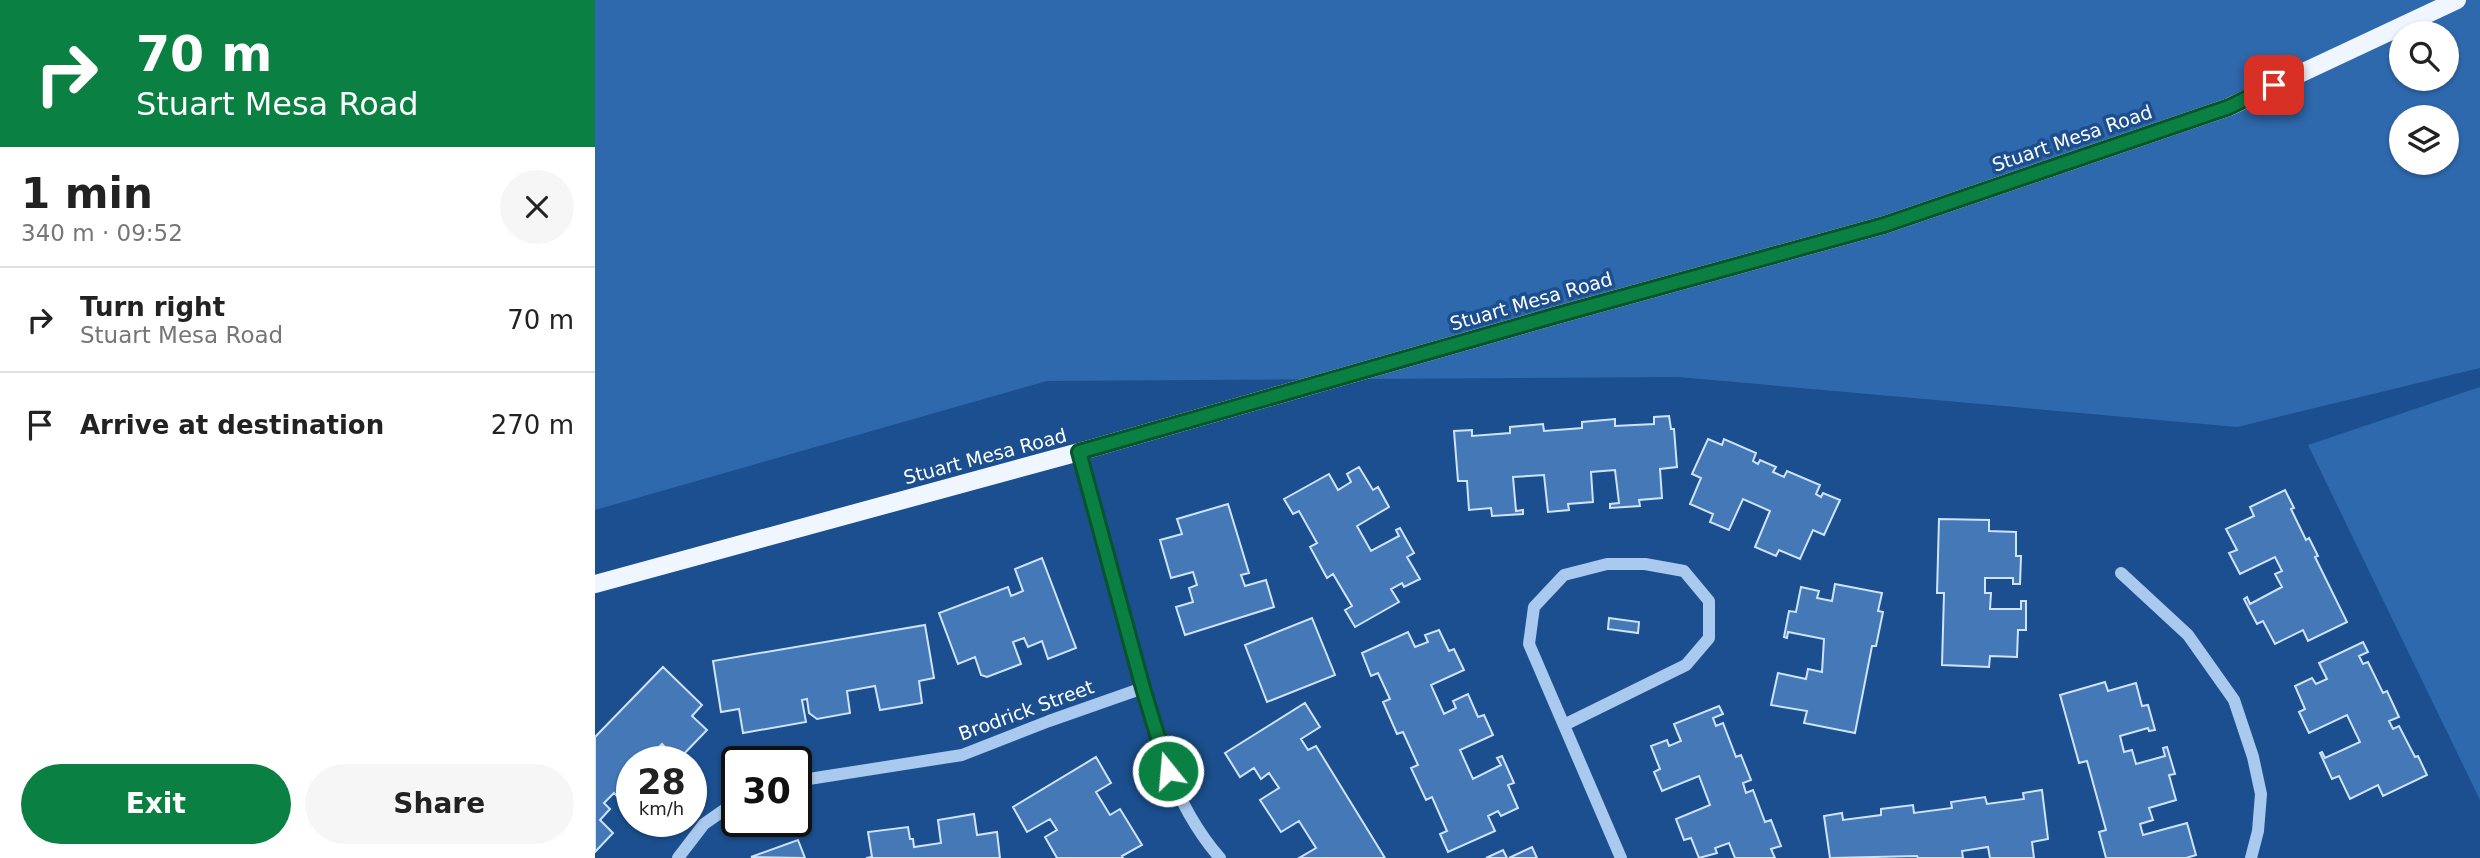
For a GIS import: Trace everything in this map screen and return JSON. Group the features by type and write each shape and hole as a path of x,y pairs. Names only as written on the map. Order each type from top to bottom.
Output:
{"main road":[{"name":"Stuart Mesa Road","path":"595,584 1079,452 1884,225 2229,107 2458,0"}],"street":[{"path":"1079,452 1168,771 1202,838 1220,858"},
{"path":"1565,725 1686,665 1710,638 1709,601 1684,571 1645,564 1607,564 1564,575 1534,607 1529,644 1621,858"},
{"path":"2120,573 2188,635 2234,700 2253,757 2261,794 2258,831 2251,858"},
{"name":"Brodrick Street","path":"812,778 962,755 1143,688"},
{"path":"678,858 704,824 721,812"}],"shaded area":[{"path":"595,0 2480,0 2480,368 2237,427 1678,377 1047,381 595,510"},
{"path":"2480,387 2480,800 2308,445"}],"building":[{"path":"1669,416 1671,429 1674,429 1677,467 1660,469 1662,498 1639,500 1640,506 1610,508 1610,504 1619,503 1615,470 1591,472 1593,502 1568,504 1569,510 1548,512 1544,475 1513,477 1516,511 1523,510 1523,514 1492,516 1491,508 1469,510 1467,481 1458,481 1454,431 1472,430 1472,436 1510,433 1510,427 1543,424 1544,431 1582,428 1582,422 1615,419 1615,426 1654,424 1654,417"},
{"path":"1708,439 1722,445 1724,439 1756,453 1753,461 1758,464 1760,460 1776,467 1773,472 1784,477 1787,471 1820,485 1816,494 1821,497 1823,493 1840,500 1824,535 1813,530 1800,559 1779,550 1776,556 1755,547 1770,511 1743,499 1729,530 1710,522 1713,514 1690,504 1701,478 1692,474"},
{"path":"1359,467 1373,490 1378,487 1389,507 1357,526 1371,551 1399,536 1396,530 1400,528 1414,553 1407,557 1420,579 1404,587 1402,583 1391,589 1399,602 1355,627 1345,610 1352,606 1333,574 1327,578 1310,547 1317,543 1299,511 1293,514 1284,499 1329,474 1338,490 1351,482 1347,474"},
{"path":"2285,490 2294,508 2291,509 2306,540 2309,538 2318,556 2315,557 2347,622 2308,641 2303,630 2275,644 2263,621 2257,624 2244,599 2247,597 2250,604 2282,587 2275,574 2282,571 2275,557 2240,574 2229,553 2237,550 2226,529 2254,516 2250,507"},
{"path":"1228,504 1249,573 1241,575 1245,586 1266,580 1274,607 1185,635 1176,607 1193,602 1189,588 1197,585 1193,572 1171,578 1160,540 1182,534 1177,519"},
{"path":"1939,519 1989,520 1989,531 2016,532 2016,556 2021,556 2020,584 2013,584 2013,578 1985,578 1985,593 1991,593 1990,609 2021,609 2021,601 2026,601 2026,630 2018,630 2017,657 1990,656 1989,667 1942,665 1944,593 1937,593"},
{"path":"1042,558 1076,648 1048,659 1042,641 1028,647 1024,638 1013,642 1021,664 987,677 981,675 975,657 958,664 939,613 1008,587 1011,596 1023,591 1015,569"},
{"path":"1835,584 1882,593 1878,611 1883,612 1876,646 1872,646 1855,733 1804,723 1807,711 1771,705 1778,673 1806,679 1808,669 1822,672 1824,639 1788,632 1787,638 1784,637 1789,611 1796,612 1801,587 1819,591 1817,598 1832,601"},
{"path":"1312,618 1335,675 1267,702 1245,645"},
{"path":"1609,618 1639,622 1638,633 1608,629"},
{"path":"925,625 934,678 919,681 922,703 880,710 875,686 847,691 850,713 817,719 809,713 807,699 802,700 806,722 743,733 739,709 721,712 713,661"},
{"path":"1439,630 1449,651 1454,649 1464,670 1431,685 1444,714 1456,708 1453,701 1468,694 1478,717 1484,715 1493,735 1460,750 1473,779 1501,765 1497,758 1502,756 1514,783 1508,785 1518,808 1501,816 1498,811 1488,816 1495,831 1448,852 1440,834 1447,831 1432,797 1426,800 1411,768 1418,765 1403,732 1397,734 1383,702 1390,699 1378,673 1371,676 1362,653 1408,632 1415,647 1428,642 1425,635"},
{"path":"2363,642 2368,652 2359,656 2363,664 2368,662 2383,693 2387,691 2399,717 2389,721 2393,729 2399,726 2427,775 2383,796 2378,785 2350,799 2339,776 2332,779 2320,753 2322,752 2325,758 2360,742 2347,715 2309,733 2299,712 2305,709 2295,686 2312,678 2316,684 2327,679 2319,663"},
{"path":"663,667 702,705 692,716 707,730 692,746 616,746 616,795 614,793 604,803 610,809 600,820 613,833 595,852 595,737"},
{"path":"2105,682 2108,691 2136,683 2142,706 2148,705 2155,730 2149,731 2148,728 2120,736 2124,752 2132,750 2136,764 2165,756 2163,748 2167,747 2175,774 2169,775 2176,800 2149,808 2153,820 2140,824 2143,835 2187,823 2196,855 2186,858 2106,858 2099,832 2106,830 2087,761 2079,763 2060,695"},
{"path":"1305,703 1320,727 1301,739 1308,750 1316,746 1385,858 1299,858 1316,848 1299,821 1281,832 1260,800 1279,788 1269,773 1261,779 1254,768 1240,777 1225,753"},
{"path":"1719,706 1723,714 1713,718 1716,726 1723,723 1736,757 1741,755 1751,780 1743,783 1746,793 1753,790 1765,822 1771,820 1781,846 1771,849 1775,858 1735,858 1729,843 1715,848 1717,853 1699,858 1691,838 1684,840 1676,819 1710,805 1699,776 1662,791 1654,772 1660,769 1651,746 1667,740 1669,746 1681,741 1674,724"},
{"path":"1096,757 1111,783 1096,792 1110,815 1120,809 1142,845 1122,856 1123,858 1057,858 1045,837 1057,830 1050,819 1027,832 1013,807"},
{"path":"2042,790 2048,839 2032,842 2034,858 1990,858 1988,847 1962,851 1963,858 1830,858 1824,816 1842,813 1843,820 1881,815 1881,809 1913,805 1914,813 1952,808 1951,802 1985,797 1987,804 2024,799 2023,793"},
{"path":"974,814 977,835 997,832 1000,858 866,858 872,857 868,832 908,827 914,847 941,843 938,820"},
{"path":"798,840 805,858 751,857"},
{"path":"1532,847 1537,858 1509,858"},
{"path":"1503,850 1507,858 1486,858"}],"route":[{"path":"1168,771 1079,452 1884,225 2229,107 2274,85"}]}
